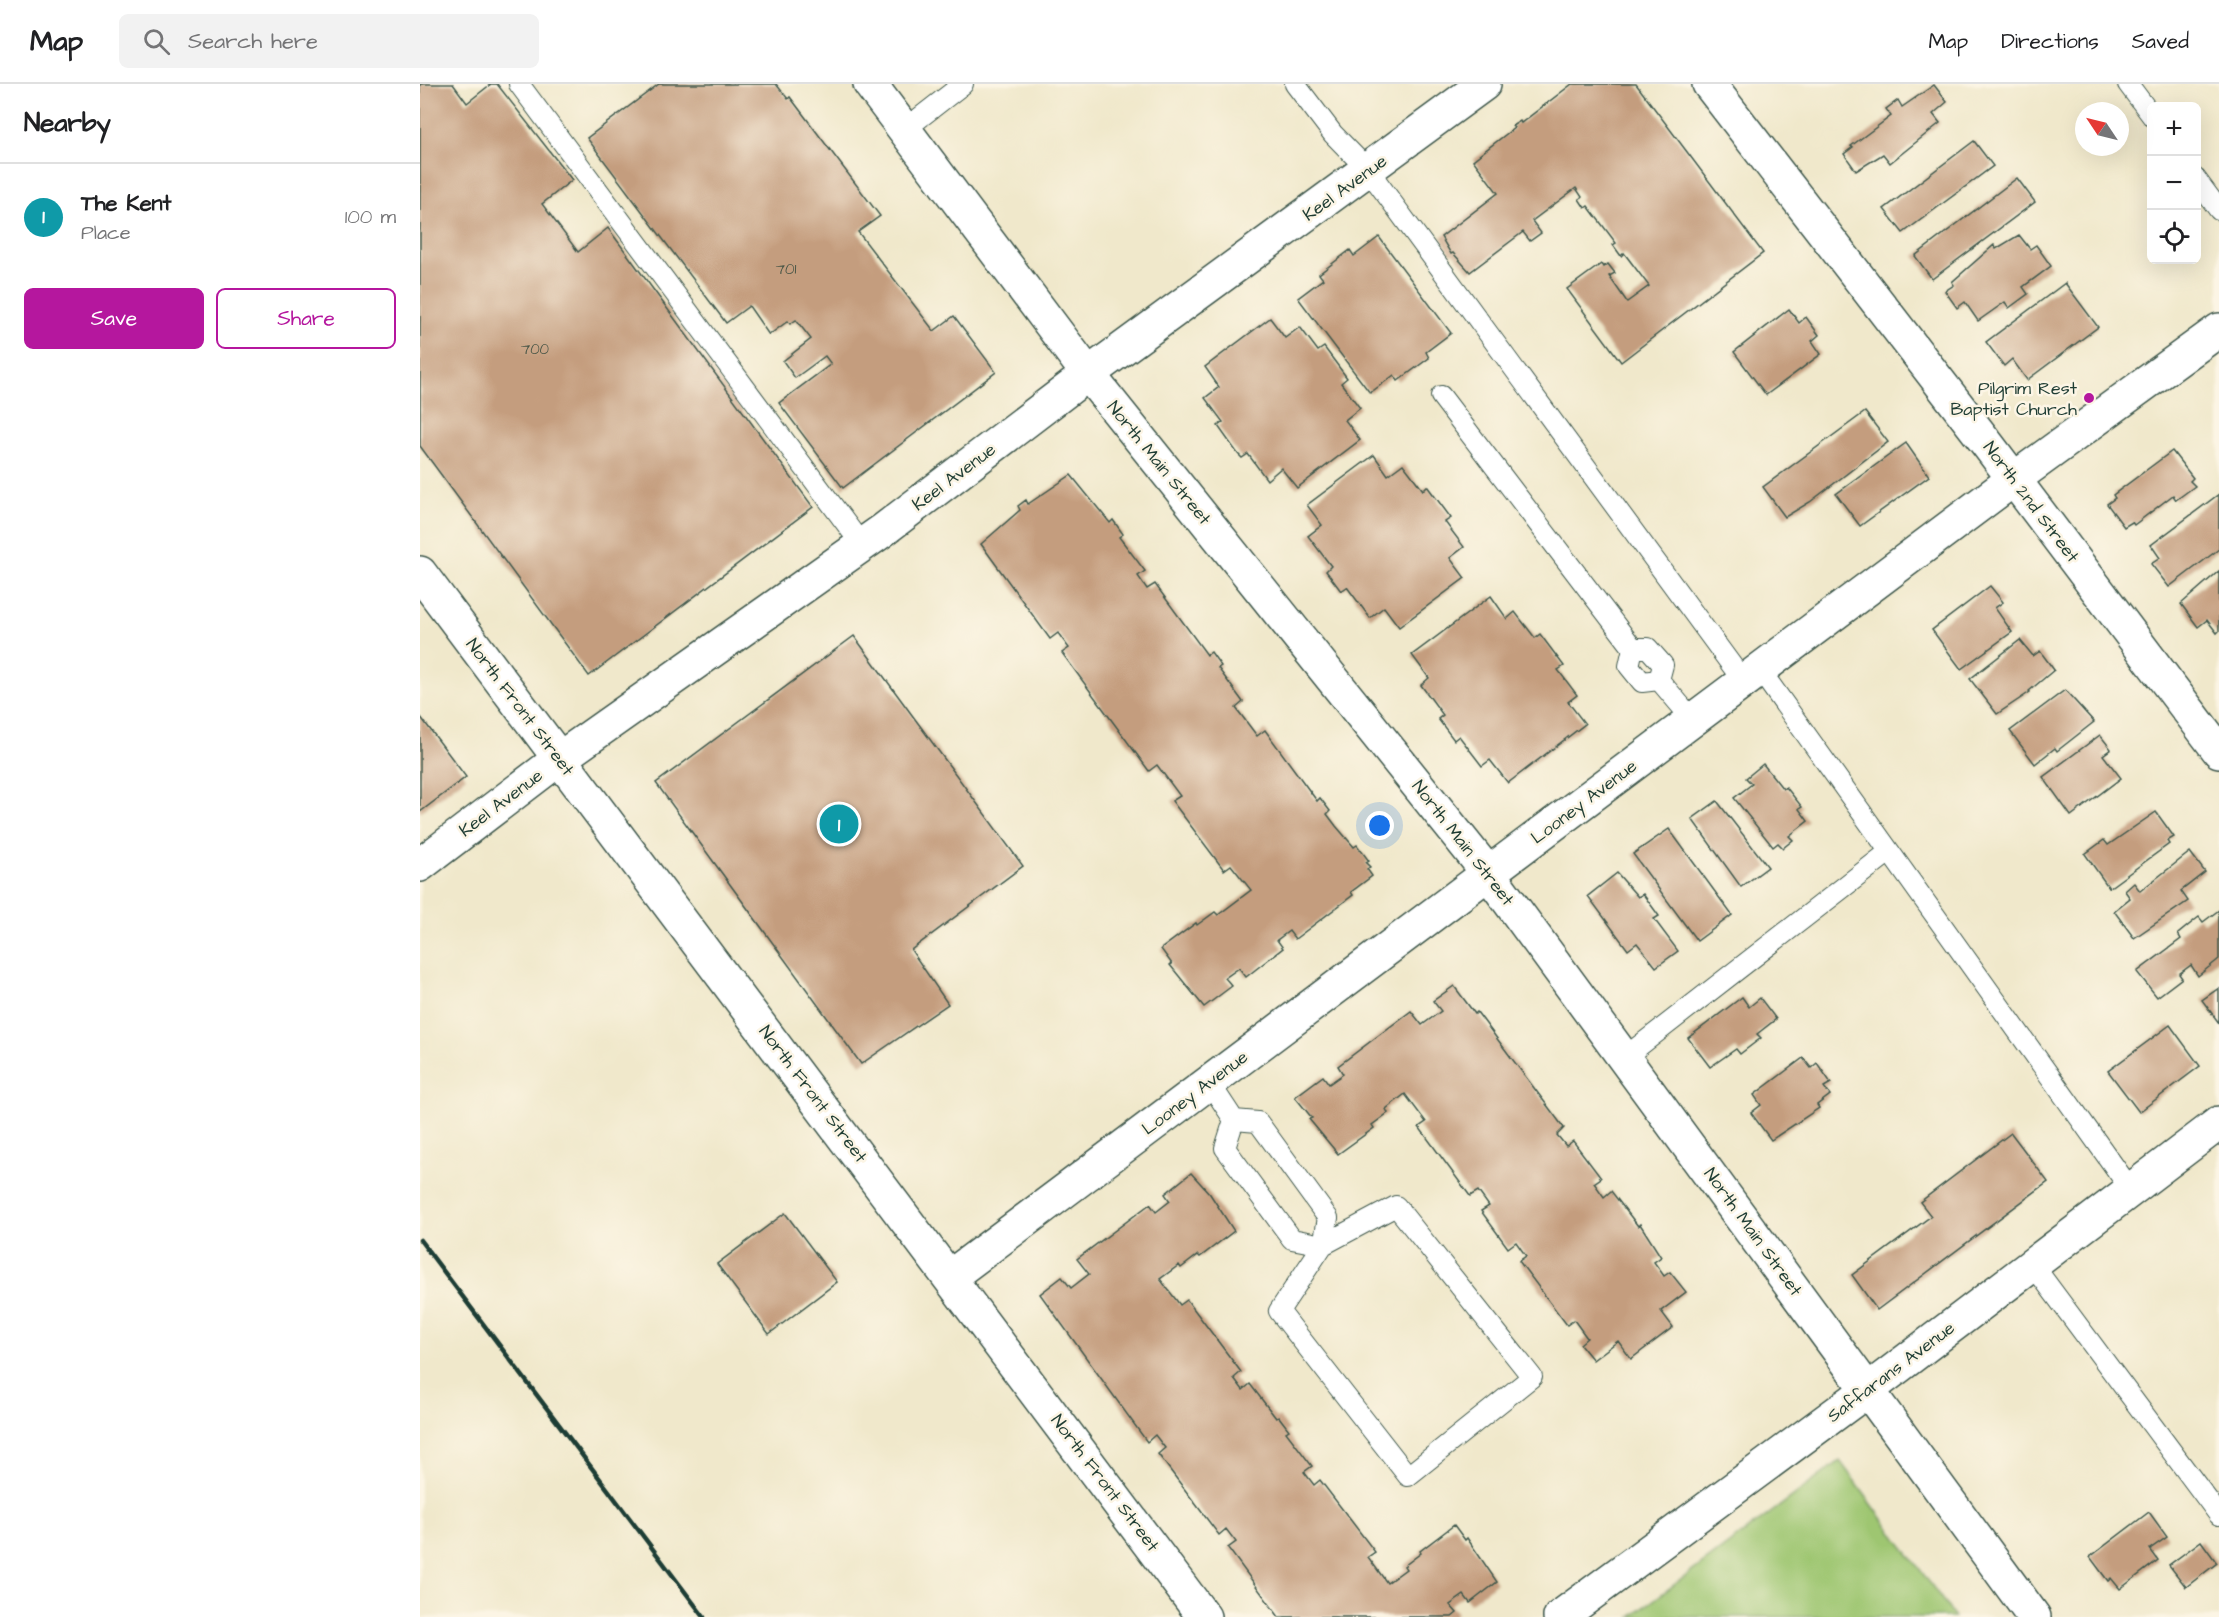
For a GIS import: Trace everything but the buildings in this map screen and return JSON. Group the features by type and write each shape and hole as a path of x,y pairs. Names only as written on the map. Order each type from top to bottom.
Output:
{"street":[{"name":"North Main Street","path":"870,84 1088,374 1489,874 1869,1389 2034,1617"},
{"name":"Keel Avenue","path":"420,865 559,759 862,545 1088,374 1484,84"},
{"name":"North 2nd Street","path":"1709,84 2014,479 2219,751"},
{"name":"Looney Avenue","path":"951,1276 2014,479 2219,330"},
{"name":"North Front Street","path":"420,573 951,1276 1204,1617"},
{"name":"Saffarans Avenue","path":"1560,1617 1869,1389 2218,1126"}],"lane":[{"path":"519,84 862,545"},
{"path":"904,130 963,84"},
{"path":"1295,84 1334,134 1368,171 1752,676 1889,852 2131,1190"},
{"path":"2128,84 2147,110"},
{"path":"2201,185 2219,210"},
{"path":"1441,396 1633,648 1629,666 1642,682 1659,680 1693,720"},
{"path":"1624,1057 1889,852"},
{"path":"1209,1082 1234,1120"},
{"path":"1234,1120 1225,1148 1292,1239 1323,1245 1396,1206 1532,1377 1408,1476 1279,1311 1323,1245 1328,1218 1258,1122 1234,1120"},
{"path":"2033,1265 2219,1515"}],"green space":[{"path":"1840,1461 1955,1617 1631,1617"}],"railway":[{"path":"420,1240 704,1617"}],"place":[{"name":"Pilgrim Rest Baptist Church","path":"2089,398"},
{"name":"The Kent","path":"839,824"}]}
